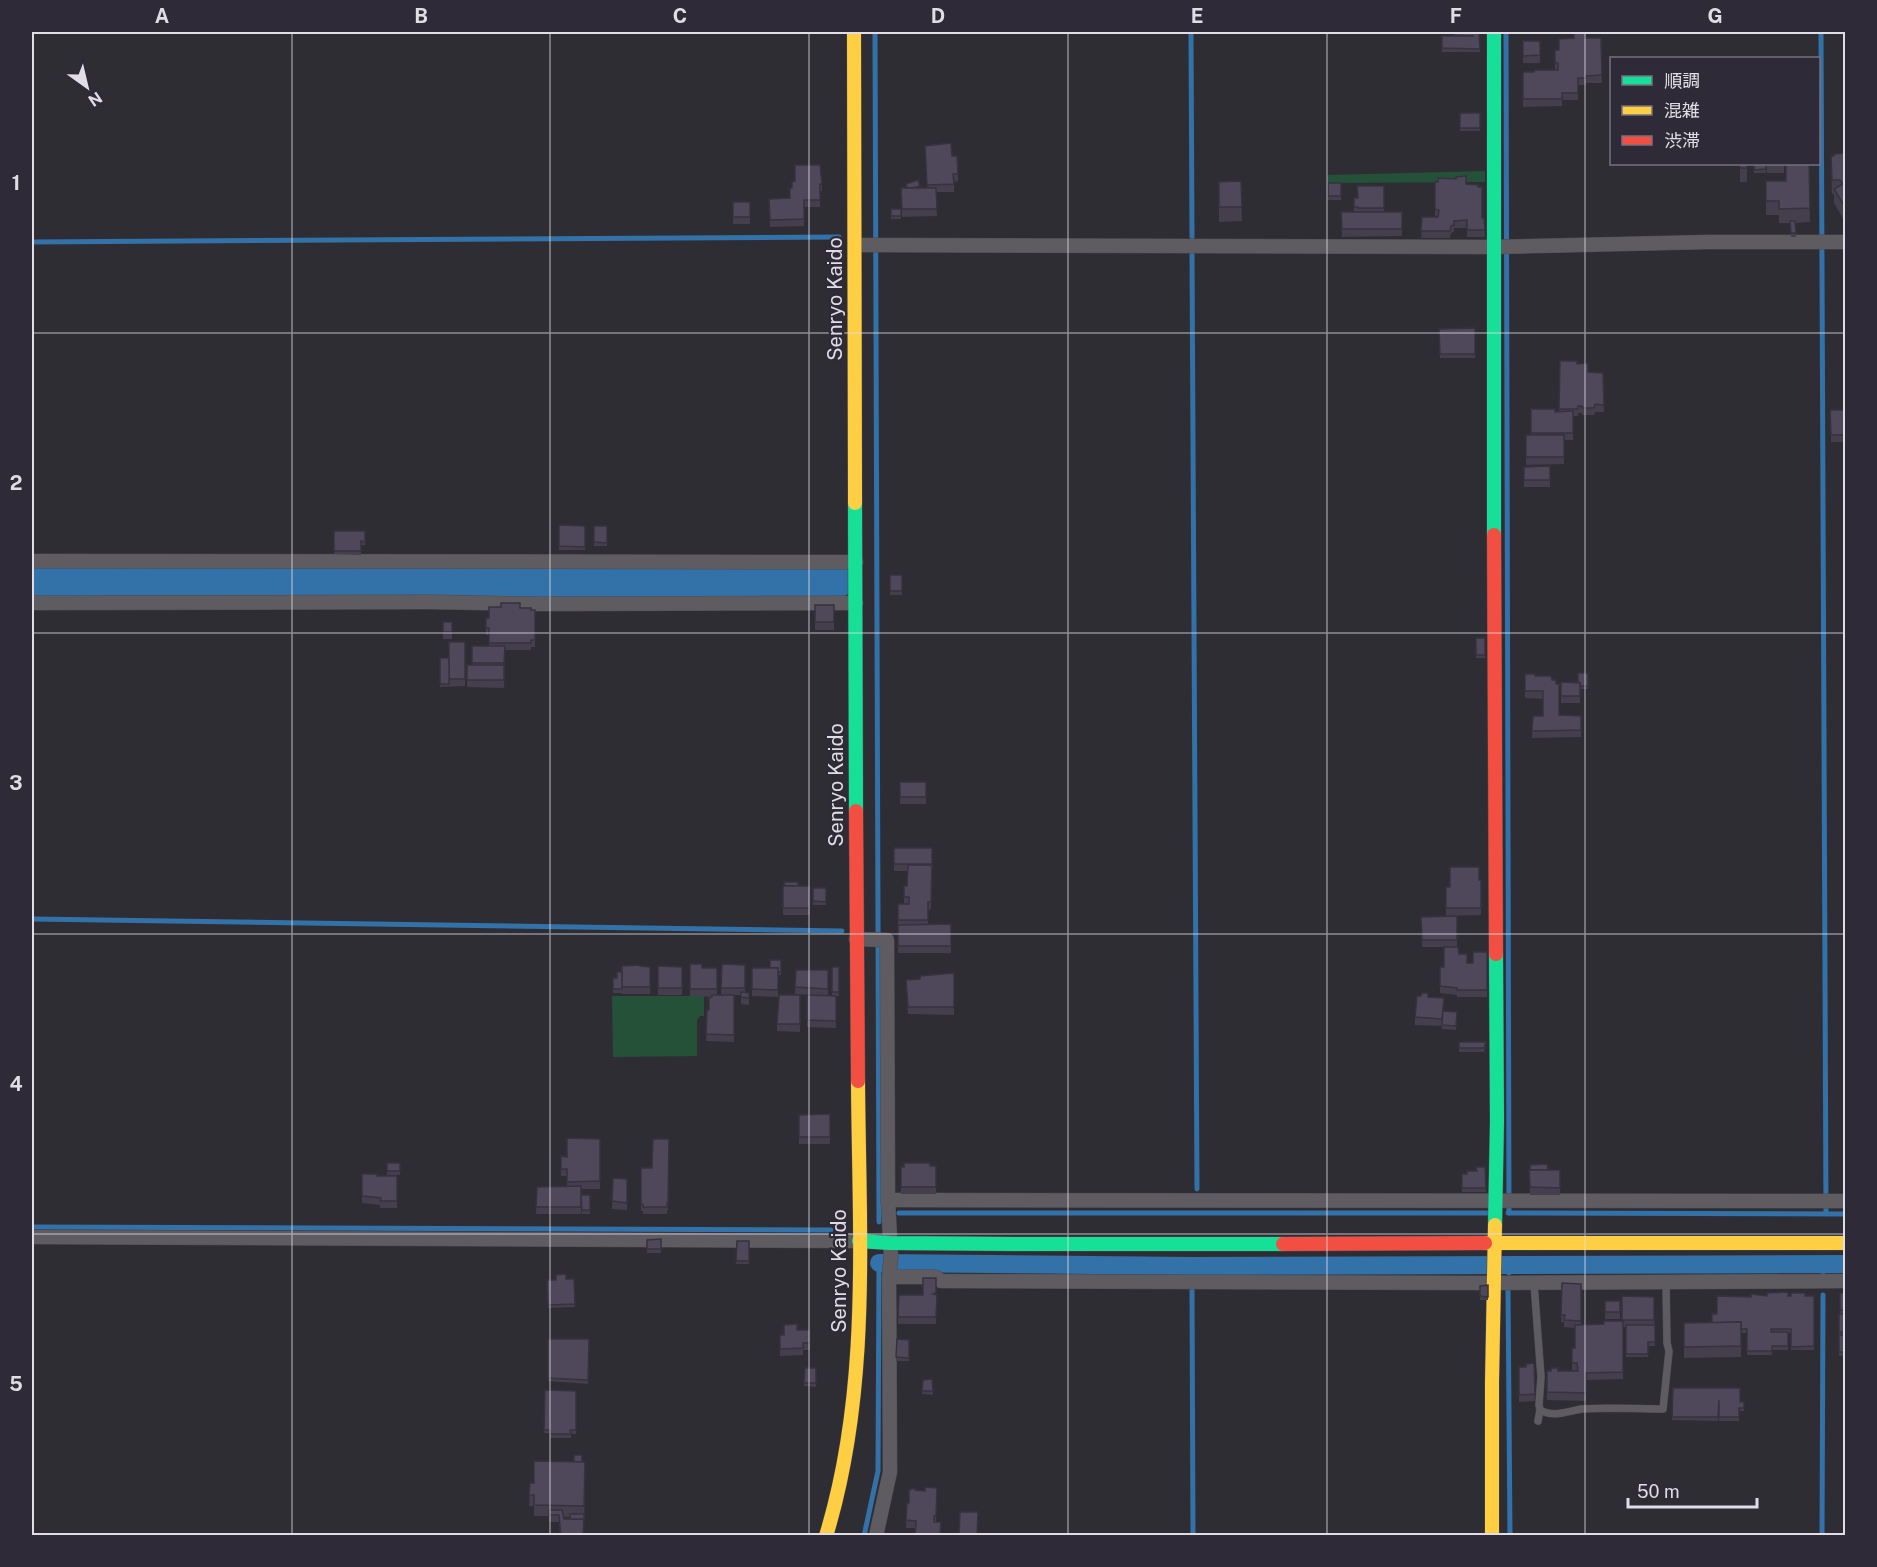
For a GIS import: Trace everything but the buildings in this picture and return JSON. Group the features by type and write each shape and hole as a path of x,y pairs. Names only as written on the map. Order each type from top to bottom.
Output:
{"street":[{"name":"Senryo Kaido","path":"826,1536 842,1481 854,1408 859,1327 854,32"},
{"path":"1492,1536 1494,1278 1496,1223 1503,1201 1497,1109 1502,247 1494,32"},
{"path":"855,245 1502,247 1708,242 1845,242"},
{"path":"32,561 856,562"},
{"path":"32,603 856,603"},
{"path":"856,939 887,940 891,1472 876,1536"},
{"path":"888,1200 1845,1201"},
{"path":"32,1237 859,1241 890,1261 936,1277 941,1281 1494,1278 1534,1283 1845,1281"},
{"path":"890,1261 1845,1244"}],"lane":[{"path":"1540,1410 1544,1413 1557,1414 1582,1409 1663,1409 1669,1351 1666,1282"},
{"path":"1534,1283 1541,1377 1538,1421"}],"green space":[{"path":"1485,171 1485,182 1327,183 1328,175"},
{"path":"612,996 704,996 704,1016 700,1016 697,1020 697,1056 613,1057"}],"waterway":[{"path":"875,32 879,1222"},
{"path":"1191,32 1192,237"},
{"path":"1506,32 1509,1213"},
{"path":"1821,32 1826,1214"},
{"path":"32,242 839,237"},
{"path":"1192,254 1197,1189"},
{"path":"32,581 839,581"},
{"path":"32,919 842,931"},
{"path":"899,1213 1490,1213"},
{"path":"1508,1213 1846,1214"},
{"path":"32,1227 831,1230"},
{"path":"864,1536 878,1471 879,1263"},
{"path":"879,1263 1192,1266 1846,1264"},
{"path":"1508,1263 1509,1273"},
{"path":"1823,1264 1823,1272"},
{"path":"1192,1266 1192,1272"},
{"path":"1192,1289 1193,1536"},
{"path":"1508,1289 1510,1536"},
{"path":"1822,1536 1823,1295"}],"traffic: fast":[{"path":"1494,32 1494,535"},
{"path":"855,503 856,811"},
{"path":"1495,1225 1496,954"},
{"path":"859,1241 1014,1244 1283,1244"}],"traffic: slow":[{"path":"854,32 855,503"},
{"path":"826,1536 840,1480 850,1424 856,1368 860,1253 858,1081"},
{"path":"1492,1536 1495,1225"},
{"path":"1485,1243 1846,1243"}],"traffic: jam":[{"path":"1494,535 1496,954"},
{"path":"856,811 858,1081"},
{"path":"1283,1244 1485,1243"}]}
